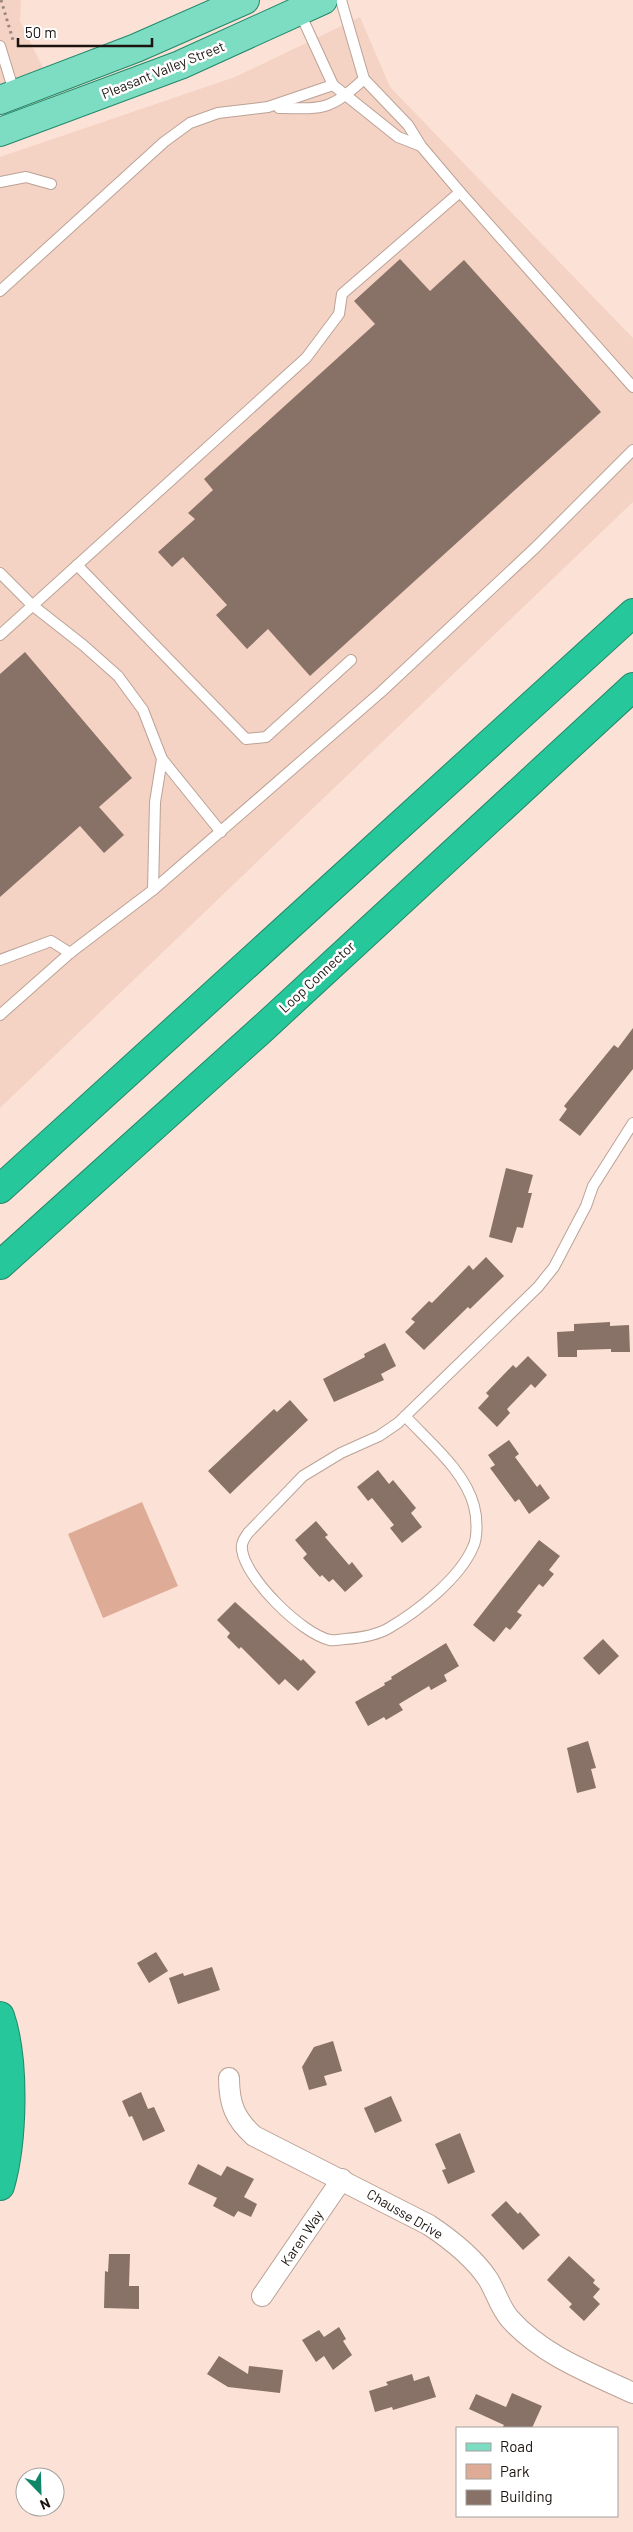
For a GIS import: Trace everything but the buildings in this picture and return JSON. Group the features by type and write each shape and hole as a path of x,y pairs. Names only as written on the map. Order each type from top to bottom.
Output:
{"highway":[{"path":"0,1189 633,613"},
{"name":"Loop Connector","path":"0,1265 253,1037 633,687"},
{"path":"0,1164 118,1080"},
{"path":"0,2016 4,2029 8,2061 10,2130 6,2167 0,2186"}],"main road":[{"path":"7,98 136,48 245,0"},
{"name":"Pleasant Valley Street","path":"0,132 180,65 305,4"}],"street":[{"name":"Chausse Drive","path":"229,2078 229,2096 234,2113 254,2136 410,2213 445,2236 487,2278 508,2317 544,2349 633,2393"},
{"name":"Karen Way","path":"262,2296 342,2179"}],"lane":[{"path":"342,0 364,79 408,126 420,146 633,387"},
{"path":"305,4 333,86 398,137 420,146"},
{"path":"0,46 7,98"},
{"path":"0,291 164,142 190,123 218,113 268,107 326,107 346,96 364,79"},
{"path":"268,107 333,86"},
{"path":"0,182 26,177 51,184"},
{"path":"0,635 306,358 338,314 342,294 460,192"},
{"path":"0,1015 70,953 153,890 381,692 535,548 633,450"},
{"path":"77,565 246,740 266,737 351,660"},
{"path":"0,573 32,605 83,645 118,676 143,710 162,759 220,832"},
{"path":"153,890 155,802 162,759"},
{"path":"0,960 51,941 70,953"},
{"path":"405,1416 453,1468 466,1487 475,1506 474,1545 464,1565 449,1582 388,1628 354,1638 331,1640 313,1632 266,1591 253,1576 245,1560 242,1542 257,1521 303,1476 341,1453 379,1436 405,1416 543,1280 560,1255 586,1206 593,1186 633,1123"}],"path":[{"path":"1,0 14,41"}],"shaded area":[{"path":"0,0 21,0 20,21 45,72 0,89"},
{"path":"360,17 390,87 633,338 633,502 0,1108 0,157 235,77"}],"green space":[{"path":"142,1502 178,1586 103,1618 68,1534"}]}
